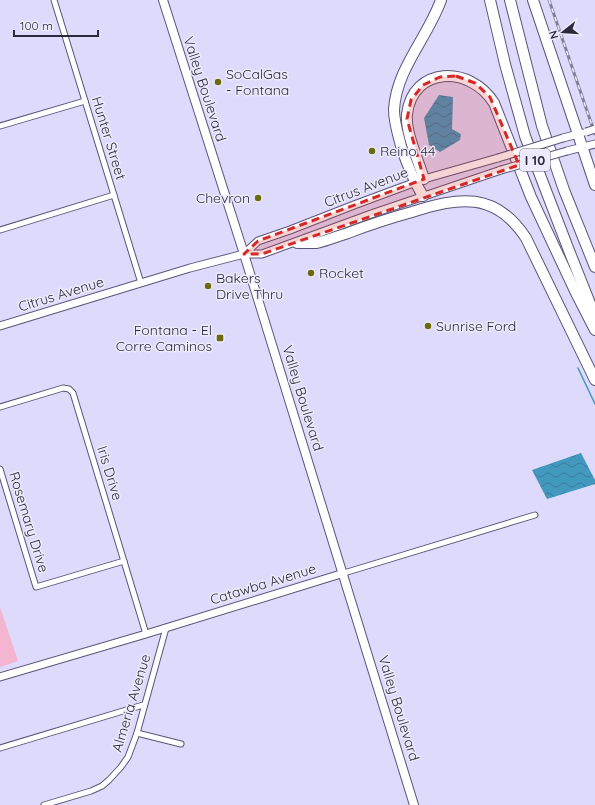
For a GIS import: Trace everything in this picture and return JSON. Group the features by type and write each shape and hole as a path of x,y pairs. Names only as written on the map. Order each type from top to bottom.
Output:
{"highway":[{"path":"419,181 408,168 395,124 395,97 401,79 429,28 441,0"},
{"name":"I 10","path":"490,0 505,64 526,136 595,316"},
{"name":"I 10","path":"510,0 542,126 564,190 595,267"},
{"path":"533,0 582,133 589,145 595,185"},
{"path":"423,196 407,126 407,115 411,100 423,85 436,78 452,76 460,77 471,81 485,91 494,103 531,197 595,330"},
{"path":"297,243 316,243 446,202 461,200 471,201 495,208 511,219 526,238 595,380"}],"main road":[{"name":"Valley Boulevard","path":"163,0 344,572 414,805"},
{"name":"Citrus Avenue","path":"244,254 258,241 419,181 595,129"},
{"name":"Citrus Avenue","path":"0,326 190,268 244,254 262,254 297,243 374,213 501,170 589,145"},
{"name":"Catawba Avenue","path":"0,677 166,628 344,572"}],"street":[{"name":"Hunter Street","path":"54,0 141,283"},
{"path":"0,126 85,101"},
{"path":"0,230 114,195"},
{"name":"Iris Drive","path":"0,407 63,388 69,389 73,393 146,634"},
{"name":"Rosemary Drive","path":"0,469 36,587 124,561"},
{"name":"Catawba Avenue","path":"344,572 535,515"},
{"name":"Almeria Avenue","path":"44,805 91,791 102,786 122,767 128,757 136,733 166,628"},
{"path":"0,748 143,705"},
{"path":"136,733 181,744"}],"highlighted area":[{"path":"456,76 475,83 490,97 519,165 262,254 244,254 258,241 424,179 407,119 411,100 423,85 440,77"}],"shaded area":[{"path":"0,607 18,661 0,667"}],"water":[{"path":"439,95 453,97 452,129 461,134 460,140 440,152 429,145 424,118"},
{"path":"581,453 595,480 595,484 547,499 532,470"}],"waterway":[{"path":"578,368 595,404"}],"railway":[{"path":"549,0 595,134"}],"place":[{"name":"SoCalGas - Fontana","path":"218,82"},
{"name":"Reino 44","path":"372,151"},
{"name":"Chevron","path":"258,198"},
{"name":"Rocket","path":"311,273"},
{"name":"Bakers Drive Thru","path":"208,286"},
{"name":"Sunrise Ford","path":"428,326"},
{"name":"Fontana - El Corre Caminos","path":"220,338"}]}
